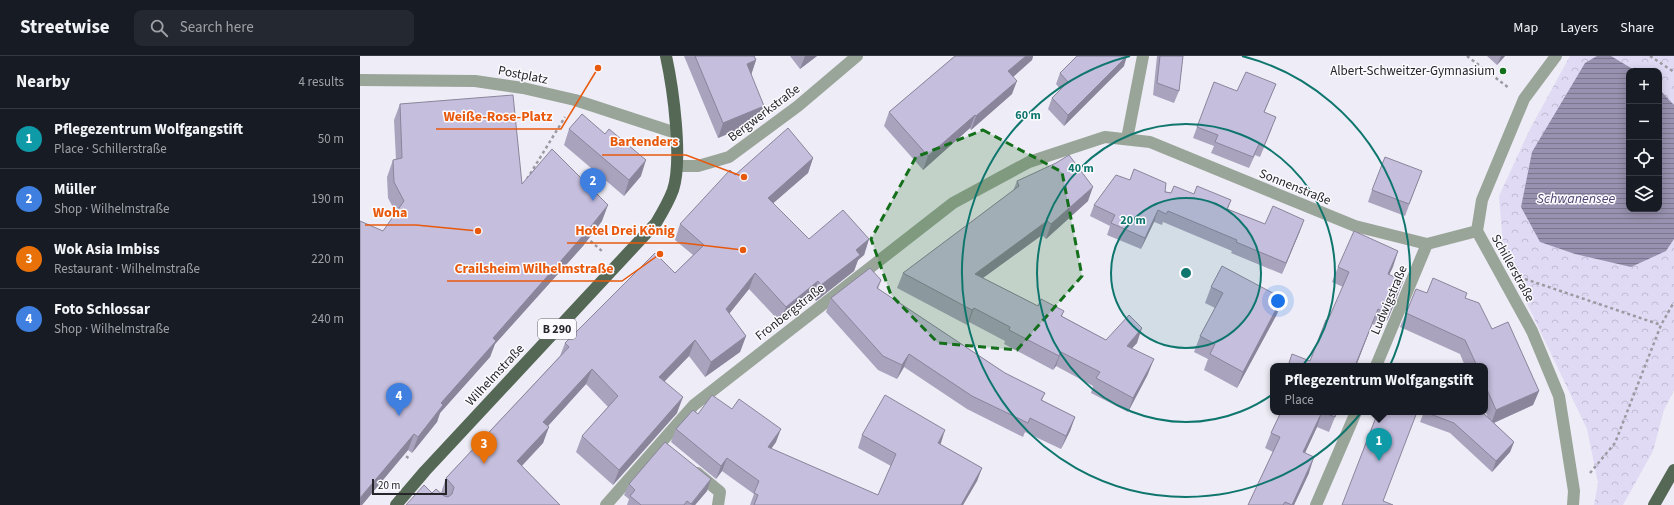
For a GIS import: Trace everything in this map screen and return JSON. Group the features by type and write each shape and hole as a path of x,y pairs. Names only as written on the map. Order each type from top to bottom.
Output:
{"main road":[{"name":"Wilhelmstraße","path":"396,505 425,471 656,223 673,190 677,166 676,133 666,56"},
{"path":"1654,505 1674,470"}],"street":[{"name":"Bergwerkstraße","path":"677,166 698,166 729,157 798,106 857,56"},
{"path":"1127,140 1143,56"},
{"name":"Schillerstraße","path":"1556,56 1524,99 1482,200 1477,231 1532,331 1559,396 1574,491 1573,505"},
{"name":"Postplatz","path":"360,80 475,81 523,88 575,100 676,133"},
{"name":"Sonnenstraße","path":"1105,137 1150,142 1355,226 1427,244 1477,231"},
{"name":"Fronbergstraße","path":"606,505 694,404 953,203 1029,162 1105,137"},
{"name":"Ludwigstraße","path":"1377,363 1427,244"},
{"path":"1316,505 1355,415"},
{"path":"660,443 672,453"},
{"path":"690,467 720,492 718,505"},
{"path":"417,480 426,490"}],"path":[{"path":"1467,56 1524,99"},
{"path":"1650,56 1674,72"},
{"path":"532,185 526,179 575,100"},
{"path":"583,233 616,265"},
{"path":"1498,270 1661,325"},
{"path":"1574,491 1615,443 1661,325 1674,302"},
{"path":"396,448 425,471"}],"highlighted area":[{"path":"983,130 1062,172 1082,276 1017,350 938,343 891,295 871,239 916,157"}],"green space":[{"path":"1570,56 1674,56 1674,390 1664,410 1653,451 1623,505 1594,505 1598,483 1587,429 1522,293 1503,246 1499,196 1529,131"}],"water":[{"name":"Schwanensee","path":"1597,56 1611,56 1631,68 1626,68 1626,212 1662,212 1662,92 1674,105 1674,239 1666,251 1631,267 1575,254 1540,242 1521,207 1532,152 1585,63"}],"building":[{"path":"695,56 754,56 756,60 747,64 764,106 723,123"},
{"path":"955,56 1026,56 1008,71 1017,81 928,156 889,112"},
{"path":"1077,56 1127,56 1068,115 1052,98 1068,82 1060,73"},
{"path":"1160,56 1183,56 1179,91 1157,83"},
{"path":"1246,72 1276,84 1264,112 1276,117 1264,146 1259,144 1253,157 1215,142 1218,135 1197,127 1214,82 1237,91"},
{"path":"513,95 522,184 552,149 608,205 588,230 493,338 496,341 441,403 443,405 418,437 414,434 360,498 360,221 383,231 404,201 394,182 393,160 402,158 400,104"},
{"path":"582,114 605,134 609,129 646,160 629,180 569,129"},
{"path":"788,128 813,158 768,198 809,239 843,210 869,239 856,250 860,255 821,285 818,281 786,307 755,273 726,309 746,336 711,362 695,340 659,377 683,397 619,470 582,436 618,396 592,369 543,422 549,427 517,461 560,505 406,505 424,485 432,493 436,489 444,496 448,497 452,494 454,487 446,478 569,347 565,343 655,253 675,273 704,245 680,224 730,170 735,175"},
{"path":"1069,155 1093,187 1051,224 1047,221 975,274 1038,306 1041,299 1064,311 1061,316 1106,340 1129,315 1142,328 1127,346 1154,359 1133,398 1096,378 1100,372 1061,352 1059,356 1009,330 1010,327 974,308 972,310 903,273 1019,186 1017,181 1056,163"},
{"path":"1385,157 1422,171 1409,204 1372,190"},
{"path":"1134,169 1166,183 1165,192 1171,193 1174,186 1194,194 1197,186 1231,200 1227,209 1265,224 1273,206 1304,220 1286,263 1236,242 1237,240 1168,211 1166,214 1158,210 1145,238 1111,223 1115,215 1094,205 1116,175 1130,180"},
{"path":"1354,231 1398,251 1388,274 1403,281 1387,313 1378,309 1356,363 1289,363 1292,354 1310,361 1326,320 1328,320 1349,272 1338,267"},
{"path":"1222,266 1282,298 1243,372 1210,354 1215,344 1200,336 1223,293 1211,287"},
{"path":"870,268 881,280 877,288 1005,373 1045,393 1041,400 1075,417 1066,436 1030,418 1028,423 972,396 909,354 902,365 883,356 831,298"},
{"path":"1433,278 1467,293 1465,298 1479,303 1492,329 1508,322 1539,391 1496,410 1488,392 1488,363 1476,363 1465,340 1406,313 1416,289 1427,293"},
{"path":"712,395 732,409 739,399 781,429 768,447 878,495 896,454 862,435 885,395 945,430 938,443 982,468 961,505 754,505 758,495 754,493 759,481 727,458 721,466 676,429 693,410 698,414"},
{"path":"1280,415 1321,415 1303,452 1314,457 1292,505 1285,502 1283,505 1248,505 1280,437 1271,433"},
{"path":"1377,415 1416,415 1383,501 1393,505 1342,505"},
{"path":"1433,415 1485,415 1514,442 1496,461 1454,423"},
{"path":"665,442 711,479 691,504 687,501 684,505 641,505 630,496 635,490 629,484"}],"place":[{"name":"Weiße-Rose-Platz","path":"598,68"},
{"name":"Albert-Schweitzer-Gymnasium","path":"1503,71"},
{"name":"Bartenders","path":"744,177"},
{"name":"Müller","path":"593,201"},
{"name":"Woha","path":"478,231"},
{"name":"Hotel Drei König","path":"743,250"},
{"name":"Crailsheim Wilhelmstraße","path":"660,254"},
{"name":"Foto Schlossar","path":"399,416"},
{"name":"Pflegezentrum Wolfgangstift","path":"1379,461"},
{"name":"Wok Asia Imbiss","path":"484,464"}]}
